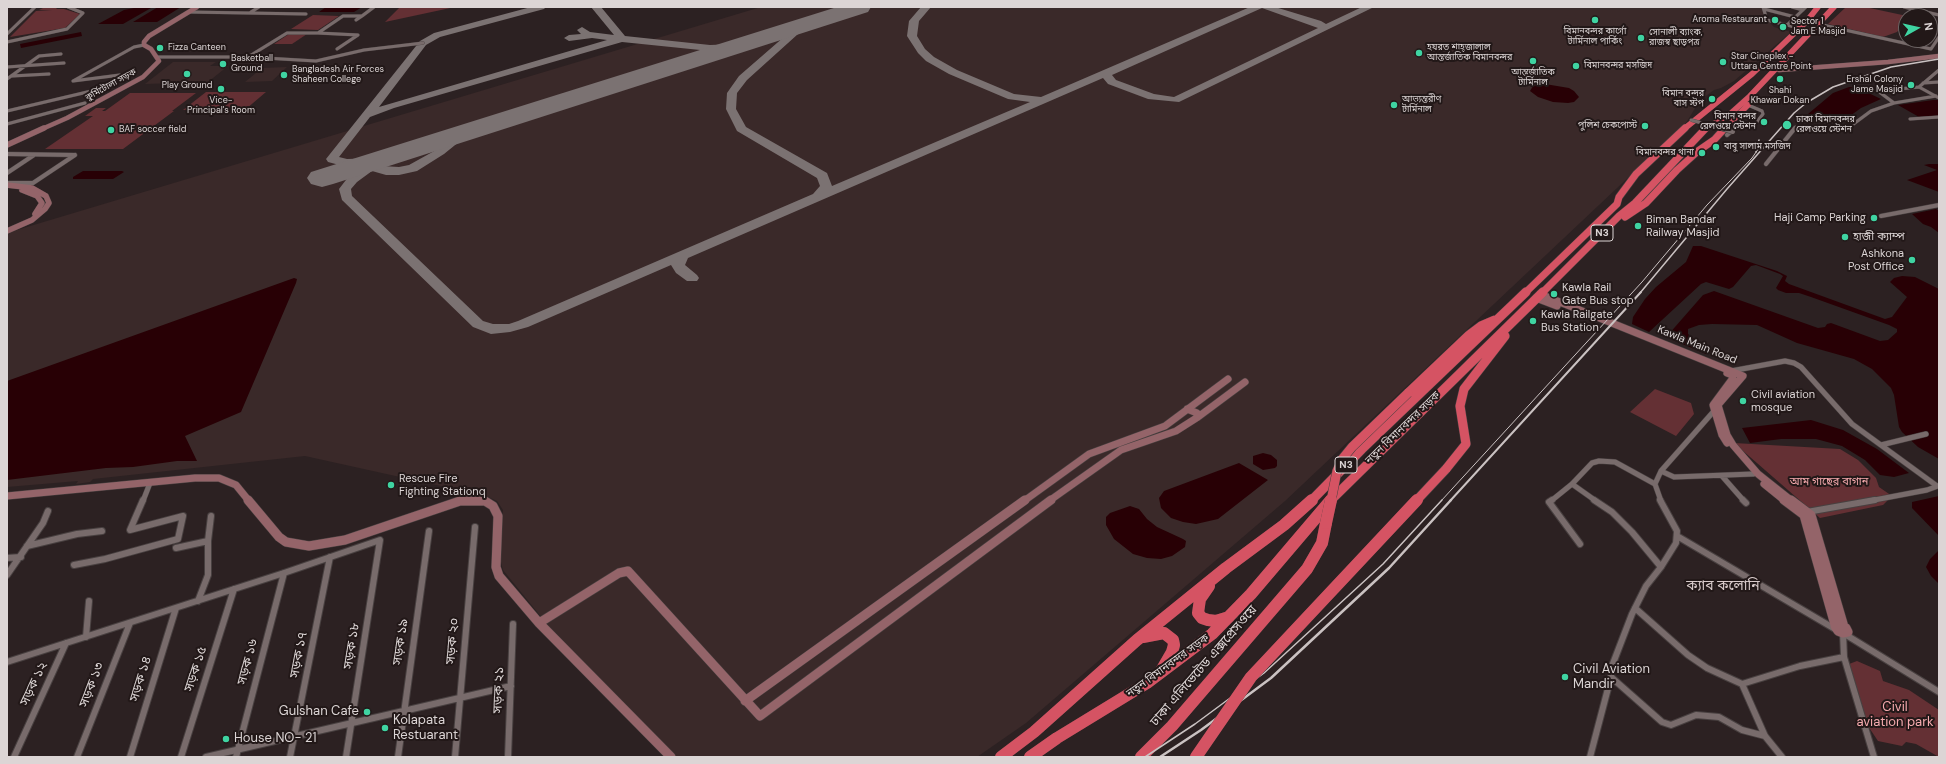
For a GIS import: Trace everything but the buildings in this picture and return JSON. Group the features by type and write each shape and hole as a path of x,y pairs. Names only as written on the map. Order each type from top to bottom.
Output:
{"highway":[{"name":"N3","path":"1687,125 1740,85 1800,28 1818,7"},
{"name":"N3","path":"1779,68 1834,7"},
{"path":"1621,219 1646,203 1676,170 1698,151 1714,140 1748,105 1779,68"},
{"name":"নতুন বিমানবন্দর সড়ক","path":"1030,757 1056,738 1158,676 1212,634 1232,615 1345,485 1650,188 1704,130 1713,123 1730,114 1779,68"},
{"name":"নতুন বিমানবন্দর সড়ক","path":"1001,757 1034,732 1137,640 1284,525 1312,500 1617,204 1619,197 1631,179 1687,125"},
{"name":"ঢাকা এলিভেটেড এক্সপ্রেসওয়ে","path":"1141,757 1172,726 1307,569 1322,543 1334,481 1343,458 1352,447 1469,335 1481,326 1500,317"},
{"path":"1196,757 1251,677 1462,451 1466,444 1466,436 1460,406 1464,389 1500,343 1513,322"},
{"path":"1213,580 1200,599 1198,613 1202,618 1208,620 1224,619 1232,615"},
{"path":"1137,640 1155,634 1164,633 1173,640 1174,645 1172,652 1158,676"}],"main road":[{"path":"158,57 144,45 144,42 149,36 197,7"},
{"path":"1779,68 1888,62 1939,56"},
{"name":"কুর্মিটোলা সড়ক","path":"7,145 67,118 126,87 152,70 158,63 158,57"},
{"path":"7,230 32,220 45,209 48,203 46,196 38,191 8,185"},
{"name":"Kawla Main Road","path":"1538,296 1742,376 1718,405 1727,435 1758,474 1812,515 1839,628"},
{"name":"Kawla Main Road","path":"1538,296 1732,375 1733,378 1713,405 1714,411"},
{"path":"745,701 1089,454 1161,428 1228,379"},
{"path":"540,623 619,573 628,570 760,716 939,581 1109,457 1121,450 1176,431 1198,417 1245,382"},
{"path":"1187,409 1197,413 1198,417"},
{"path":"1714,411 1722,435 1753,474 1804,515 1839,628"},
{"path":"7,496 204,478 228,480 236,485 279,537 286,542 303,546 317,546 340,541 460,501 485,501 493,506 498,516 496,567 499,576 540,623 671,757"}],"street":[{"path":"7,34 35,7"},
{"path":"7,42 67,29 83,13 68,7"},
{"path":"237,12 246,7"},
{"path":"250,13 260,7"},
{"path":"356,20 374,7"},
{"path":"1792,7 1805,8"},
{"path":"1904,7 1939,14"},
{"path":"1763,8 1795,17"},
{"path":"1763,8 1767,20 1800,28"},
{"path":"1787,25 1805,8"},
{"path":"189,12 306,14"},
{"path":"318,33 342,16 362,16"},
{"path":"1818,24 1931,49 1939,37"},
{"path":"248,57 287,33 358,34 337,49"},
{"path":"158,57 248,57 316,61 364,50 423,43"},
{"path":"7,111 100,89 120,75 73,81 134,47 144,45"},
{"path":"7,80 10,76 39,56 61,54"},
{"path":"7,66 64,63"},
{"path":"1919,87 1922,83 1939,71"},
{"path":"10,76 49,74"},
{"path":"1922,83 1939,82"},
{"path":"1894,104 1878,91 1919,87 1938,97"},
{"path":"1848,128 1871,111 1894,104 1938,97"},
{"path":"7,124 85,103"},
{"path":"1731,122 1743,125 1756,123 1763,114 1762,111 1748,105"},
{"path":"1687,125 1695,117"},
{"path":"1910,119 1939,117"},
{"path":"1691,120 1734,130 1727,135"},
{"path":"1766,164 1796,128"},
{"path":"7,154 75,154 33,183 8,185"},
{"path":"7,173 35,155"},
{"path":"1881,216 1939,205"},
{"path":"1730,371 1785,361 1794,363 1801,367 1852,424 1938,486"},
{"path":"1655,484 1662,471 1714,411"},
{"path":"1881,446 1926,434"},
{"path":"1580,544 1551,507 1549,502 1572,484 1592,463 1599,461 1615,462 1655,484 1660,499 1677,531 1676,543 1661,567 1646,586 1635,608 1612,666 1611,676 1590,757"},
{"path":"1662,471 1674,477 1753,474"},
{"path":"1722,476 1746,503"},
{"path":"74,565 105,559 178,539 183,516 130,530 150,483"},
{"path":"1555,498 1572,484 1596,499 1632,532 1661,567"},
{"path":"1807,512 1927,490 1938,486"},
{"path":"7,575 21,557 43,523 48,511"},
{"path":"198,601 208,576 208,541 211,516"},
{"name":"সড়ক ২০","path":"455,757 475,527"},
{"path":"27,546 77,534 102,530"},
{"name":"সড়ক ১৯","path":"398,757 429,531"},
{"path":"1677,536 1839,628 1939,692"},
{"name":"সড়ক ১৮","path":"330,557 380,540 381,541 346,757"},
{"path":"176,548 208,541"},
{"path":"7,558 21,557"},
{"path":"7,662 330,557"},
{"name":"সড়ক ১৭","path":"290,757 330,557"},
{"name":"সড়ক ১৬","path":"237,753 284,573"},
{"name":"সড়ক ১৫","path":"181,757 234,589"},
{"path":"86,637 89,601"},
{"name":"সড়ক ১৪","path":"130,757 176,608"},
{"path":"1635,608 1688,654 1707,668 1742,684 1765,736 1782,757"},
{"name":"সড়ক ১৩","path":"77,757 130,623"},
{"name":"সড়ক ২১","path":"508,757 513,624"},
{"path":"1839,628 1844,657 1874,757"},
{"name":"সড়ক ১২","path":"14,757 66,643"},
{"path":"1742,684 1800,666 1844,657"},
{"path":"1611,676 1662,722 1671,725 1696,715 1710,716 1723,719 1742,730 1765,736"},
{"path":"206,757 237,753 294,736 511,686"}],"shaded area":[{"path":"139,7 151,8 123,24 98,24 124,10"},
{"path":"158,7 181,7 157,22 133,22"},
{"path":"326,7 362,7 354,12 319,12"},
{"path":"761,7 1763,7 1767,20 1774,27 1791,32 1734,81 1714,90 1700,100 1686,123 1285,501 1026,723 977,757 673,757 555,634 503,570 499,554 503,510 497,501 486,496 305,456 93,479 90,482 76,484 78,481 7,487 7,233"},
{"path":"81,32 82,36 21,48 20,44"},
{"name":"Play Ground","path":"173,62 216,62 210,66 228,66 208,82 145,84"},
{"path":"287,67 272,81 245,82 262,68"},
{"path":"1545,84 1569,88 1579,97 1574,102 1553,102 1538,97 1530,91 1533,86"},
{"path":"1849,87 1858,88 1881,99 1861,108 1839,124 1808,114 1833,93"},
{"path":"1939,100 1939,117 1919,117 1898,105"},
{"path":"1939,164 1939,192 1907,180 1937,170 1924,165"},
{"path":"83,171 124,172 113,179 73,179 73,177"},
{"path":"1936,209 1939,211 1939,233 1931,227 1923,224 1912,214"},
{"path":"1693,246 1701,246 1777,271 1787,276 1785,281 1789,284 1885,319 1892,317 1907,297 1890,282 1894,278 1902,276 1915,277 1939,289 1939,459 1918,447 1902,432 1899,427 1894,395 1891,388 1872,369 1854,359 1797,343 1757,325 1712,324 1699,325 1688,329 1688,334 1706,349 1708,353 1706,354 1673,340 1668,335 1703,295 1714,291 1818,328 1825,327 1827,324 1831,323 1880,341 1888,340 1897,332 1897,329 1889,325 1811,297 1799,293 1786,293 1778,290 1776,288 1783,276 1780,274 1756,265 1751,266 1733,287 1729,289 1706,282 1701,284 1649,332 1632,324 1633,317 1645,299 1656,287 1686,262"},
{"path":"294,278 297,279 296,283 241,412 185,436 197,461 177,461 133,467 106,468 7,480 7,381"},
{"path":"1811,420 1843,430 1877,449 1909,473 1894,477 1880,475 1865,460 1842,446 1816,439 1781,439 1750,443 1742,428"},
{"path":"1263,453 1271,455 1277,460 1277,466 1275,468 1263,470 1253,464 1253,456"},
{"path":"1239,463 1268,480 1218,519 1196,524 1183,522 1171,518 1161,508 1159,498 1164,491"},
{"path":"1939,496 1939,536 1912,508 1912,502"},
{"path":"1130,506 1139,509 1147,519 1157,527 1186,541 1185,547 1172,556 1161,559 1147,558 1133,554 1114,539 1106,525 1106,517 1110,513"},
{"path":"1939,550 1939,584 1931,576 1926,567 1930,559"}],"green space":[{"path":"58,7 56,9 64,9 80,14 65,28 10,37 36,11 52,10 39,10 43,8"},
{"path":"400,7 455,7 385,22"},
{"path":"1846,7 1865,7 1898,14 1898,31 1883,37 1828,24"},
{"path":"313,15 339,16 318,30 291,29"},
{"path":"289,34 307,34 292,44 274,44"},
{"path":"206,92 266,92 246,109 183,110"},
{"name":"BAF soccer field","path":"130,93 196,93 123,149 45,149 93,116 85,116 96,108 106,108 102,111 105,111"},
{"path":"1655,389 1691,403 1694,414 1676,436 1630,412"},
{"name":"আম গাছের বাগান","path":"1734,443 1840,449 1858,460 1876,478 1879,487 1892,496 1883,505 1820,518"},
{"name":"Civil aviation park","path":"1857,661 1880,671 1883,681 1909,690 1939,710 1939,757 1916,744 1906,742 1902,746 1878,741 1866,723 1849,664"}],"taxiway":[{"path":"376,161 347,163 332,159 423,43 437,35 541,7"},
{"path":"596,7 622,39"},
{"path":"926,7 914,21 912,36 921,51 930,59 953,72 1012,97 1038,99"},
{"path":"683,255 1258,7"},
{"path":"1265,7 1318,23 1325,28"},
{"path":"1110,71 1106,75 1112,82 1152,97 1175,100 1369,7"},
{"path":"803,25 743,78 732,93 731,109 741,129 823,176 826,186 818,196"},
{"path":"582,30 587,35 614,38"},
{"path":"569,38 590,36"},
{"path":"367,115 390,106 622,39"},
{"path":"622,39 710,48 735,47"},
{"path":"375,165 374,168 386,171 399,171 413,168 440,152 464,133"},
{"path":"400,154 368,168 353,179 345,189 346,197 478,324 491,329 510,328 523,324 683,255"},
{"path":"683,255 678,265 681,270 692,278"}],"runway":[{"path":"322,178 860,7"}],"tram line":[{"path":"1441,501 1642,282 1707,205 1752,158 1763,142"},
{"path":"1145,757 1195,724 1264,673 1383,564 1442,500"}],"railway":[{"path":"1640,293 1727,189 1794,113 1806,103 1833,87 1891,67 1939,59"},
{"path":"1756,152 1759,140"},
{"path":"1450,501 1641,292"},
{"path":"1160,757 1201,730 1271,678 1389,568 1451,500"}],"place":[{"name":"বিমানবন্দর কার্গো টার্মিনাল পার্কিং","path":"1595,20"},
{"name":"Aroma Restaurant","path":"1775,20"},
{"name":"Sector 1 Jam E Masjid","path":"1783,27"},
{"name":"সোনালী ব্যাংক, রাজস্ব ছাড়পত্র","path":"1641,38"},
{"name":"Fizza Canteen","path":"160,48"},
{"name":"হযরত শাহ্‌জালাল আন্তর্জাতিক বিমানবন্দর","path":"1419,53"},
{"name":"আন্তর্জাতিক টার্মিনাল","path":"1533,61"},
{"name":"Star Cineplex - Uttara Centre Point","path":"1723,62"},
{"name":"Basketball Ground","path":"223,64"},
{"name":"বিমানবন্দর মসজিদ","path":"1576,66"},
{"name":"Play Ground","path":"187,74"},
{"name":"Bangladesh Air Forces Shaheen College","path":"284,75"},
{"name":"Shahi Khawar Dokan","path":"1780,79"},
{"name":"Ershal Colony Jame Masjid","path":"1911,85"},
{"name":"Vice- Principal's Room","path":"221,89"},
{"name":"বিমান বন্দর বাস স্টপ","path":"1712,99"},
{"name":"আভ্যন্তরীণ টার্মিনাল","path":"1394,105"},
{"name":"বিমান বন্দর রেলওয়ে স্টেশন","path":"1764,122"},
{"name":"ঢাকা বিমানবন্দর রেলওয়ে স্টেশন","path":"1787,125"},
{"name":"পুলিশ চেকপোস্ট","path":"1645,126"},
{"name":"BAF soccer field","path":"111,130"},
{"name":"বাবু সালাম মসজিদ","path":"1716,147"},
{"name":"বিমানবন্দর থানা","path":"1702,153"},
{"name":"Haji Camp Parking","path":"1874,218"},
{"name":"Biman Bandar Railway Masjid","path":"1638,226"},
{"name":"হাজী ক্যাম্প","path":"1845,237"},
{"name":"Ashkona Post Office","path":"1912,260"},
{"name":"Kawla Rail Gate Bus stop","path":"1554,294"},
{"name":"Kawla Railgate Bus Station","path":"1533,321"},
{"name":"Civil aviation mosque","path":"1743,401"},
{"name":"Rescue Fire Fighting Stationq","path":"391,485"},
{"name":"Civil Aviation Mandir","path":"1565,677"},
{"name":"Gulshan Cafe","path":"367,712"},
{"name":"Kolapata Restuarant","path":"385,728"},
{"name":"House NO- 21","path":"226,739"}],"district":[{"name":"ক্যাব কলোনি","path":"1723,586"}]}
